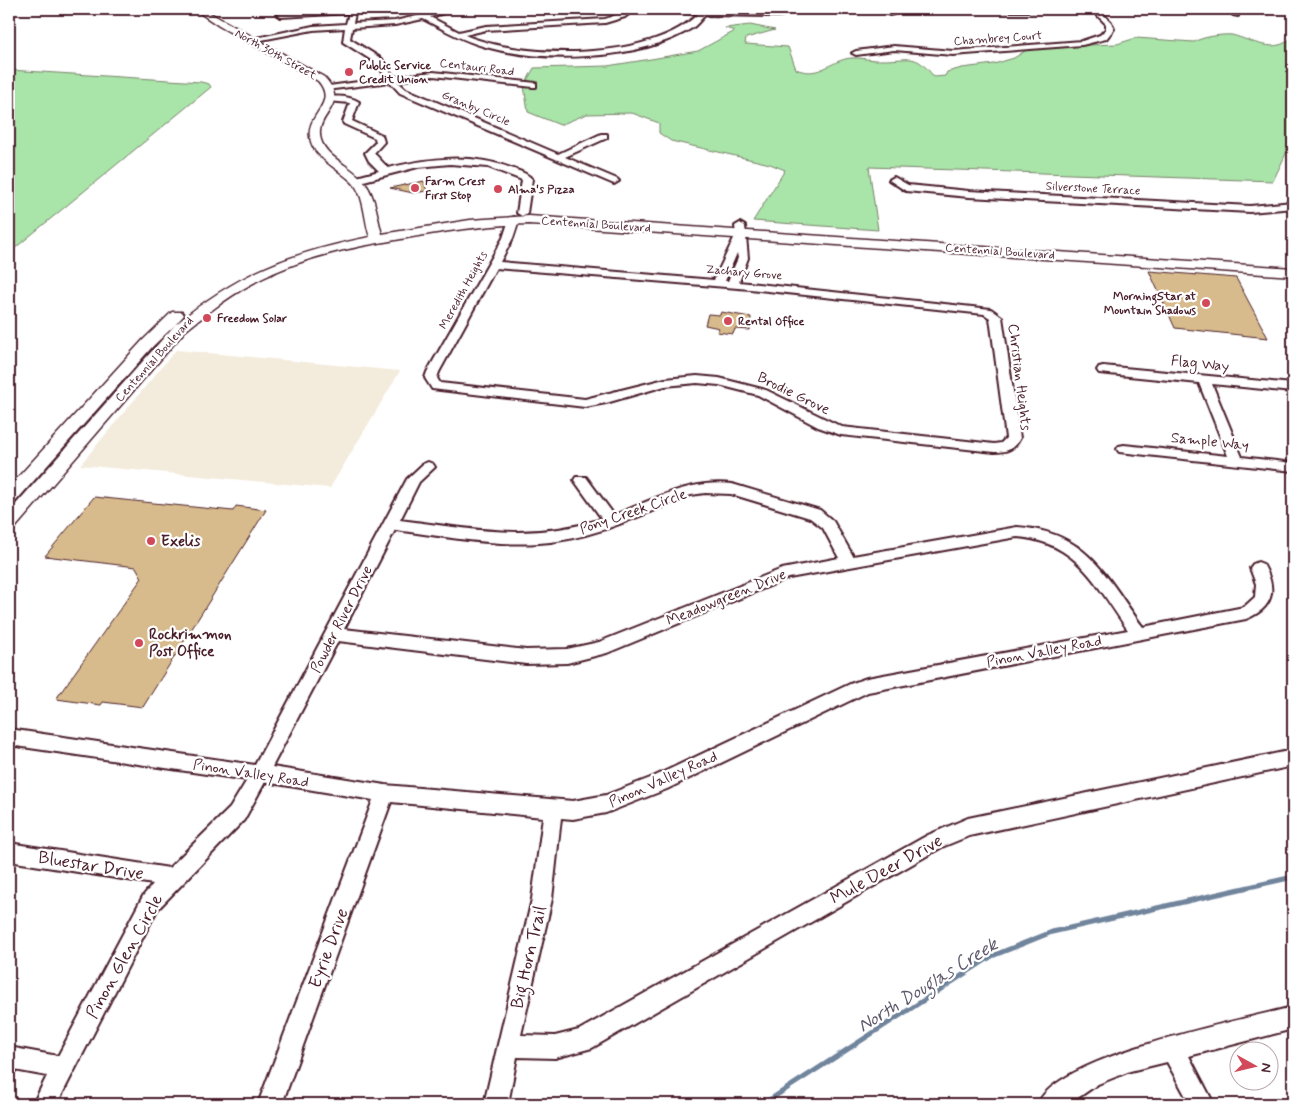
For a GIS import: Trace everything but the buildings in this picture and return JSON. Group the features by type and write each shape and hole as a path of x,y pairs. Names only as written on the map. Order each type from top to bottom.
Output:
{"main road":[{"name":"North 30th Street","path":"198,9 321,79 329,93"},
{"path":"329,93 316,126 316,141 323,151 356,180 362,188 376,235"},
{"name":"Centennial Boulevard","path":"9,498 148,343 187,308 227,281 272,260 312,245 376,235 470,216 518,216 1293,263"},
{"name":"Centennial Boulevard","path":"740,230 1293,272"},
{"name":"Centennial Boulevard","path":"9,523 175,334 196,314 236,286 265,271 334,247 376,235"}],"street":[{"path":"251,40 303,29 386,24 455,9"},
{"path":"459,34 486,28 605,21 623,16 632,9"},
{"path":"665,9 760,16 816,9"},
{"path":"997,9 1058,9"},
{"name":"Chambrey Court","path":"856,53 894,48 954,53 1082,43 1103,37 1110,29 1109,23 1094,9"},
{"path":"1236,15 1235,11 1242,9"},
{"path":"282,15 352,10"},
{"name":"Granby Circle","path":"352,10 346,37 348,42 379,61 399,88 560,156 614,181"},
{"path":"423,16 480,44 548,54 591,53 631,47 661,39 684,28 705,11"},
{"name":"Centauri Road","path":"329,93 391,78 432,74 533,85"},
{"path":"329,93 355,102 347,122 379,137 380,142 369,153 372,159 385,171"},
{"path":"560,156 604,136"},
{"name":"Meredith Heights","path":"385,171 421,163 463,162 492,165 524,176 527,179 518,216 505,244 433,372"},
{"path":"356,180 385,171"},
{"name":"Silverstone Terrace","path":"894,180 906,188 978,194 1250,209 1293,205"},
{"path":"718,284 740,230"},
{"path":"732,285 743,258 740,230"},
{"name":"Zachary Grove","path":"493,265 732,285 982,310 992,313"},
{"name":"Christian Heights","path":"992,313 996,318 1013,438 1007,446"},
{"name":"Flag Way","path":"1103,370 1293,388"},
{"name":"Brodie Grove","path":"433,372 431,378 433,383 441,387 585,403 603,400 663,383 699,380 727,383 773,397 818,422 841,431 994,448 1007,446"},
{"path":"1204,380 1236,460"},
{"name":"Sample Way","path":"1124,449 1293,467"},
{"name":"Powder River Drive","path":"259,775 414,479 428,467"},
{"path":"581,480 610,520"},
{"name":"Pony Creek Circle","path":"390,524 515,538 560,535 610,520 688,491 709,487 732,489 815,514 828,525 848,561"},
{"name":"Meadowgreen Drive","path":"333,634 526,657 567,656 601,648 774,576 798,570 1017,532 1041,535 1072,548 1081,556 1139,633"},
{"name":"Pinon Valley Road","path":"9,737 385,793 552,809 590,808 624,798 867,685 1240,615 1251,611 1260,604 1264,596 1264,585 1258,568"},
{"name":"Mule Deer Drive","path":"508,1045 542,1049 563,1047 584,1040 935,841 968,827 1293,758"},
{"name":"Pinon Glen Circle","path":"45,1104 150,903 237,814 259,775"},
{"name":"Eyrie Drive","path":"270,1104 385,793"},
{"name":"Big Horn Trail","path":"496,1104 542,899 552,809"},
{"name":"Bluestar Drive","path":"9,852 173,878"},
{"path":"1050,1104 1090,1076 1130,1060 1293,1018"},
{"path":"1173,1049 1202,1104"},
{"path":"9,1058 64,1068"}],"shaded area":[{"path":"176,350 400,371 330,488 80,465"}],"green space":[{"path":"750,25 775,30 746,38 745,44 788,47 796,69 812,72 851,58 879,60 911,59 922,64 934,77 945,76 947,72 962,68 994,64 1014,58 1031,47 1117,44 1136,38 1194,42 1218,35 1232,35 1272,46 1286,42 1293,36 1293,139 1273,181 869,167 878,230 753,221 785,170 770,164 671,141 659,133 659,123 632,113 587,114 560,125 528,112 524,86 534,68 607,66 698,51 735,31 725,28"},
{"path":"9,70 201,82 209,84 211,87 9,253"}],"waterway":[{"name":"North Douglas Creek","path":"763,1104 992,956 1052,932 1293,877"}],"place":[{"name":"Public Service Credit Union","path":"349,72"},
{"name":"Farm Crest First Stop","path":"415,188"},
{"name":"Alma's Pizza","path":"498,189"},
{"name":"MorningStar at Mountain Shadows","path":"1206,303"},
{"name":"Freedom Solar","path":"207,318"},
{"name":"Rental Office","path":"728,321"},
{"name":"Exelis","path":"151,541"},
{"name":"Rockrimmon Post Office","path":"139,643"}]}
